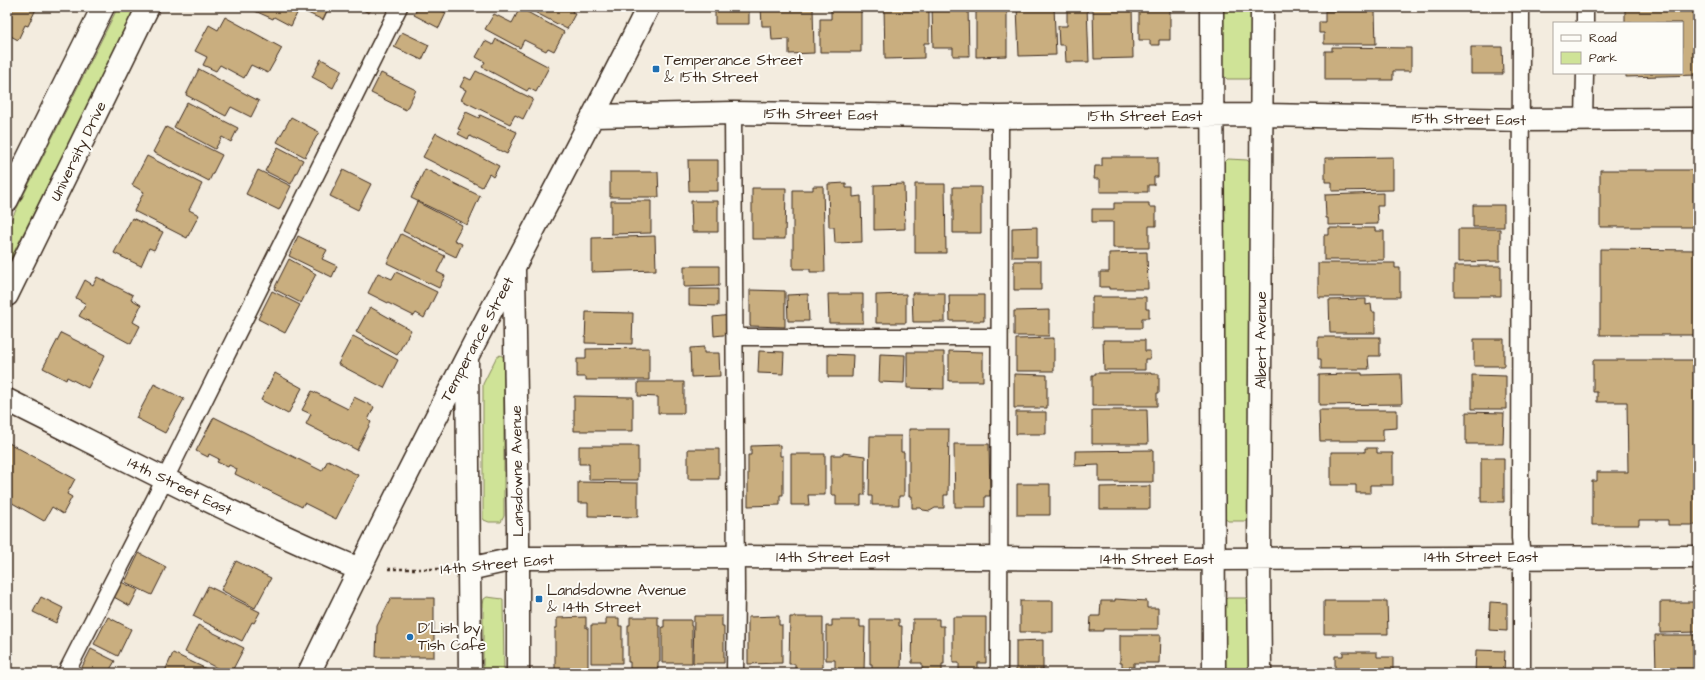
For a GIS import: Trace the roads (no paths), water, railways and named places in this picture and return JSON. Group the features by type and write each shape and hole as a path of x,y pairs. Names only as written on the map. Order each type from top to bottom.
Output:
{"street":[{"path":"7,200 103,7"},
{"name":"University Drive","path":"7,295 148,7"},
{"name":"Temperance Street","path":"309,673 359,569 648,7"},
{"path":"1212,7 1214,673"},
{"name":"Albert Avenue","path":"1260,673 1259,559 1262,7"},
{"name":"15th Street East","path":"593,116 733,113 1000,117 1262,115 1521,120 1698,119"},
{"name":"Lansdowne Avenue","path":"514,268 518,673"},
{"path":"467,358 470,673"},
{"name":"14th Street East","path":"7,400 165,479 317,552 359,569"},
{"name":"14th Street East","path":"469,569 518,558 736,557 1259,559 1698,557"}],"lane":[{"path":"66,673 165,479 399,7"},
{"path":"1521,7 1520,538 1522,557 1522,673"},
{"path":"1585,22 1586,7"},
{"path":"1584,120 1585,74"},
{"path":"733,113 736,557 735,673"},
{"path":"999,673 1000,117"},
{"path":"735,337 999,337"}],"place":[{"name":"Temperance Street & 15th Street","path":"656,69"},
{"name":"Landsdowne Avenue & 14th Street","path":"539,599"},
{"name":"D'Lish by Tish Cafe","path":"410,637"}]}
